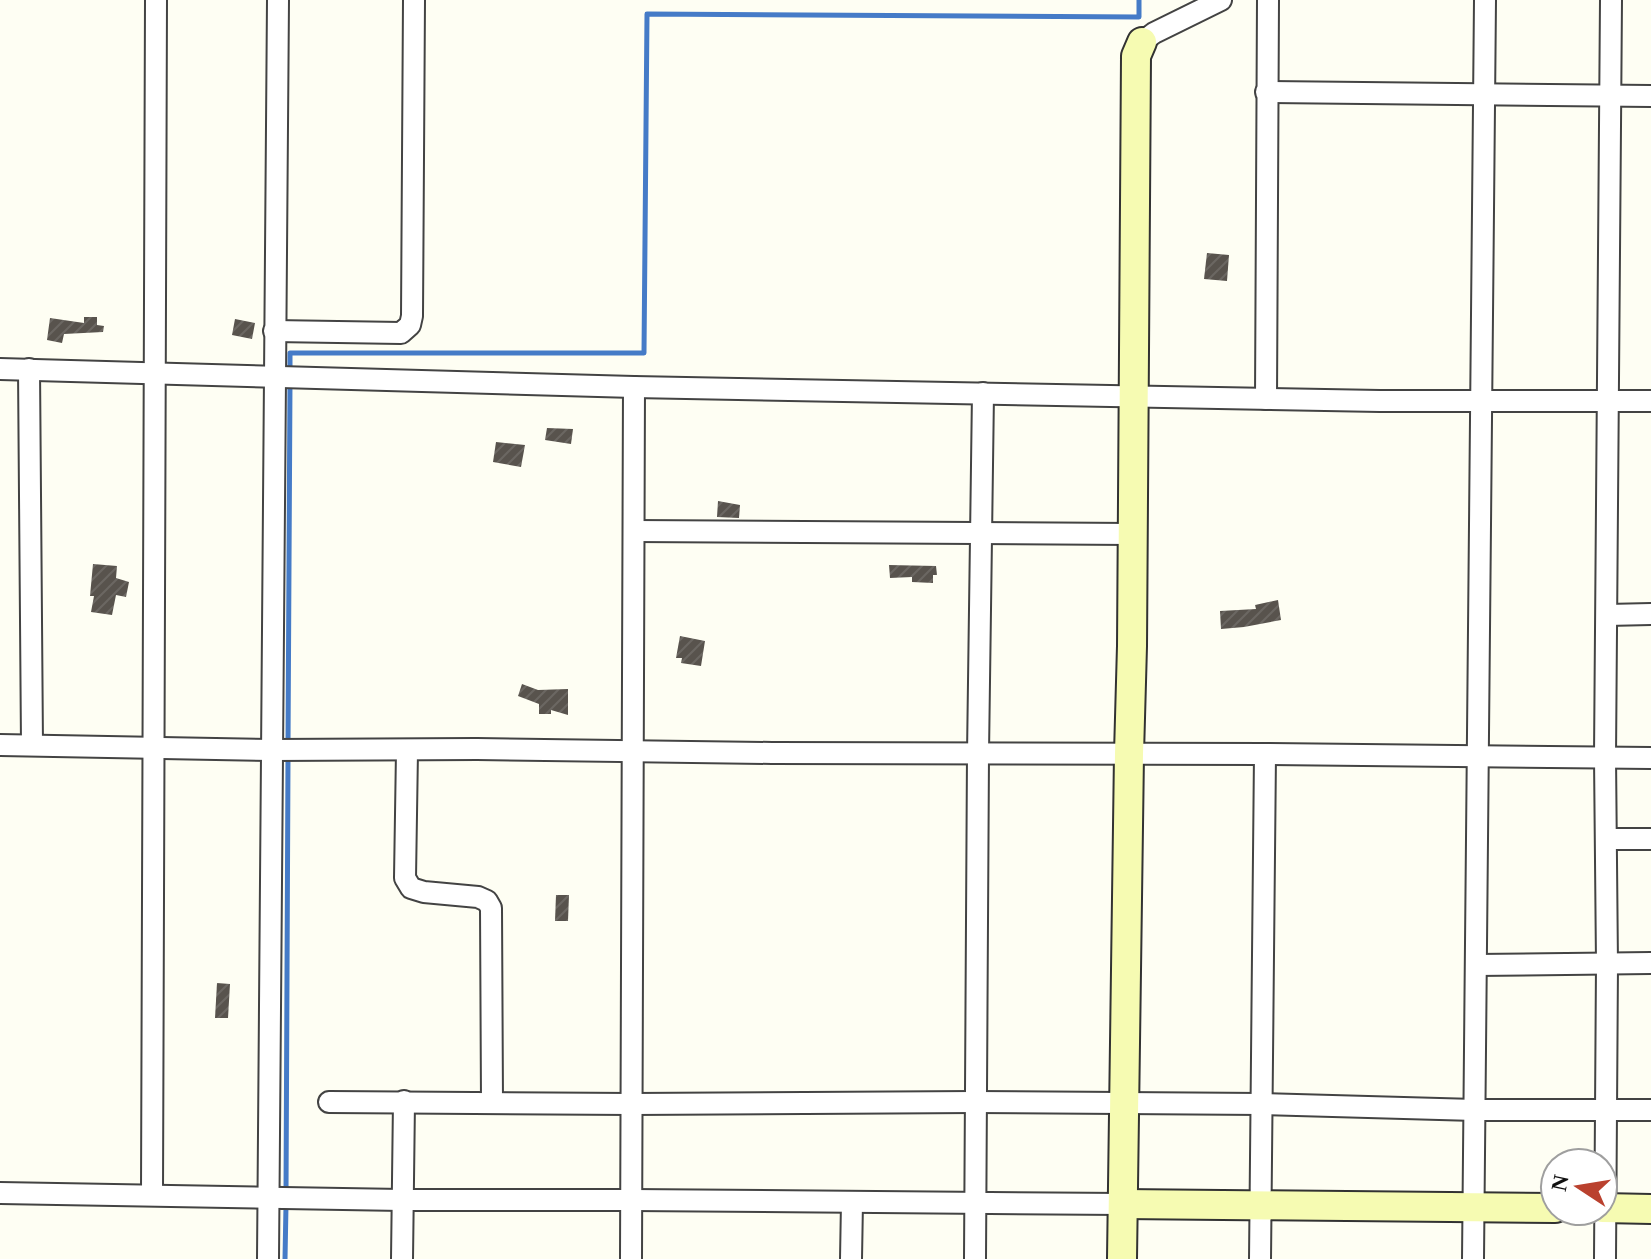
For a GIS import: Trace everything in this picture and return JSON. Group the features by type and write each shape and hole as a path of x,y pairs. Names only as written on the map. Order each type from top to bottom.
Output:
{"street":[{"path":"152,1195 156,0"},
{"path":"268,1259 278,0"},
{"path":"274,331 401,333 410,325 414,0"},
{"path":"1122,1259 1132,646 1136,56 1142,42 1154,33 1221,0"},
{"path":"1266,399 1268,0"},
{"path":"1473,1259 1485,0"},
{"path":"1605,1147 1611,0"},
{"path":"1266,92 1651,96"},
{"path":"0,369 634,387 1480,402 1651,401"},
{"path":"29,369 32,745"},
{"path":"631,1259 634,387"},
{"path":"975,1259 983,393"},
{"path":"634,531 1132,534"},
{"path":"1607,615 1651,614"},
{"path":"0,745 272,750 1651,758"},
{"path":"407,751 405,878 411,888 478,897 487,901 491,908 492,1102"},
{"path":"1260,1259 1265,754"},
{"path":"1606,839 1651,839"},
{"path":"1476,965 1651,963"},
{"path":"402,1259 404,1101"},
{"path":"329,1102 975,1102 1651,1110"},
{"path":"0,1193 402,1200 1539,1208"},
{"path":"851,1259 852,1202"},
{"path":"1619,1208 1651,1209"},
{"path":"1604,1227 1605,1259"}],"building":[{"path":"1207,253 1229,255 1227,281 1204,279"},
{"path":"84,317 97,317 97,325 104,326 103,332 64,334 62,343 47,340 50,318 84,323"},
{"path":"235,319 255,323 252,339 232,335"},
{"path":"547,428 573,429 571,444 545,440"},
{"path":"496,442 525,445 521,467 493,462"},
{"path":"718,501 740,505 739,518 717,517"},
{"path":"93,564 117,566 116,578 129,582 126,597 116,595 112,615 91,612"},
{"path":"889,565 936,566 937,575 933,575 933,583 912,582 912,577 890,578"},
{"path":"1278,600 1281,620 1221,629 1220,611 1256,609 1255,605"},
{"path":"680,636 705,641 701,666 681,663 682,658 676,658"},
{"path":"522,684 538,690 568,689 568,715 551,710 551,714 539,714 539,704 518,696"},
{"path":"556,895 569,895 568,921 555,921"},
{"path":"217,983 230,984 228,1018 215,1018"}],"waterway":[{"path":"290,371 290,353 644,353 647,14 1139,17 1139,0"},
{"path":"288,747 290,381"},
{"path":"286,1195 288,757"},
{"path":"285,1259 286,1205"}]}
